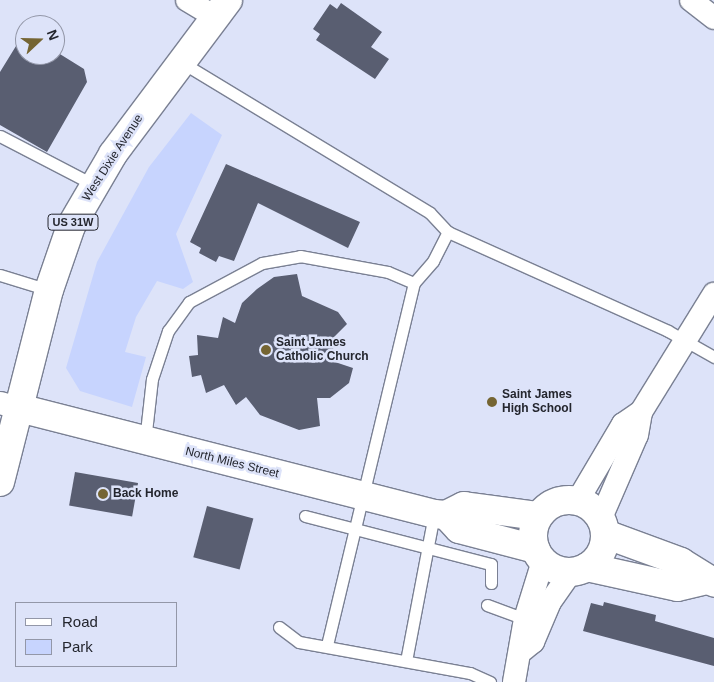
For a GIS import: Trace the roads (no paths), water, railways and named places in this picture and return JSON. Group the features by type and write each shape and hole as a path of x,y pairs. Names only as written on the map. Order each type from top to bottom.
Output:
{"main road":[{"name":"West Dixie Avenue","path":"0,482 10,405 71,226 94,185 221,8"},
{"name":"North Miles Street","path":"10,405 440,515 459,529 539,555"},
{"path":"440,515 464,506 538,516 556,502 578,500 603,526 681,562 709,582"},
{"path":"538,516 539,555 579,570 677,587 709,582"},
{"path":"579,570 600,556 603,526"}],"street":[{"path":"187,0 221,8"},
{"path":"691,0 714,18"},
{"path":"603,526 637,435 641,412 714,294"},
{"path":"578,500 623,424 641,412"},
{"path":"514,682 523,650 524,619 539,555"},
{"path":"523,650 533,642 550,602 579,570"}],"lane":[{"path":"181,62 430,212 448,232 684,341 714,357"},
{"path":"0,136 94,185"},
{"path":"327,645 360,496 414,283 434,261 448,232"},
{"path":"145,441 152,379 168,331 189,302 262,262 300,256 388,272 414,283"},
{"path":"0,275 49,290"},
{"path":"406,660 429,548 440,515"},
{"path":"305,516 491,564 491,583"},
{"path":"487,605 524,619"},
{"path":"279,627 299,642 327,645 470,673 490,682"}],"place":[{"name":"Saint James Catholic Church","path":"266,350"},
{"name":"Saint James High School","path":"492,402"},
{"name":"Back Home","path":"103,494"}]}
